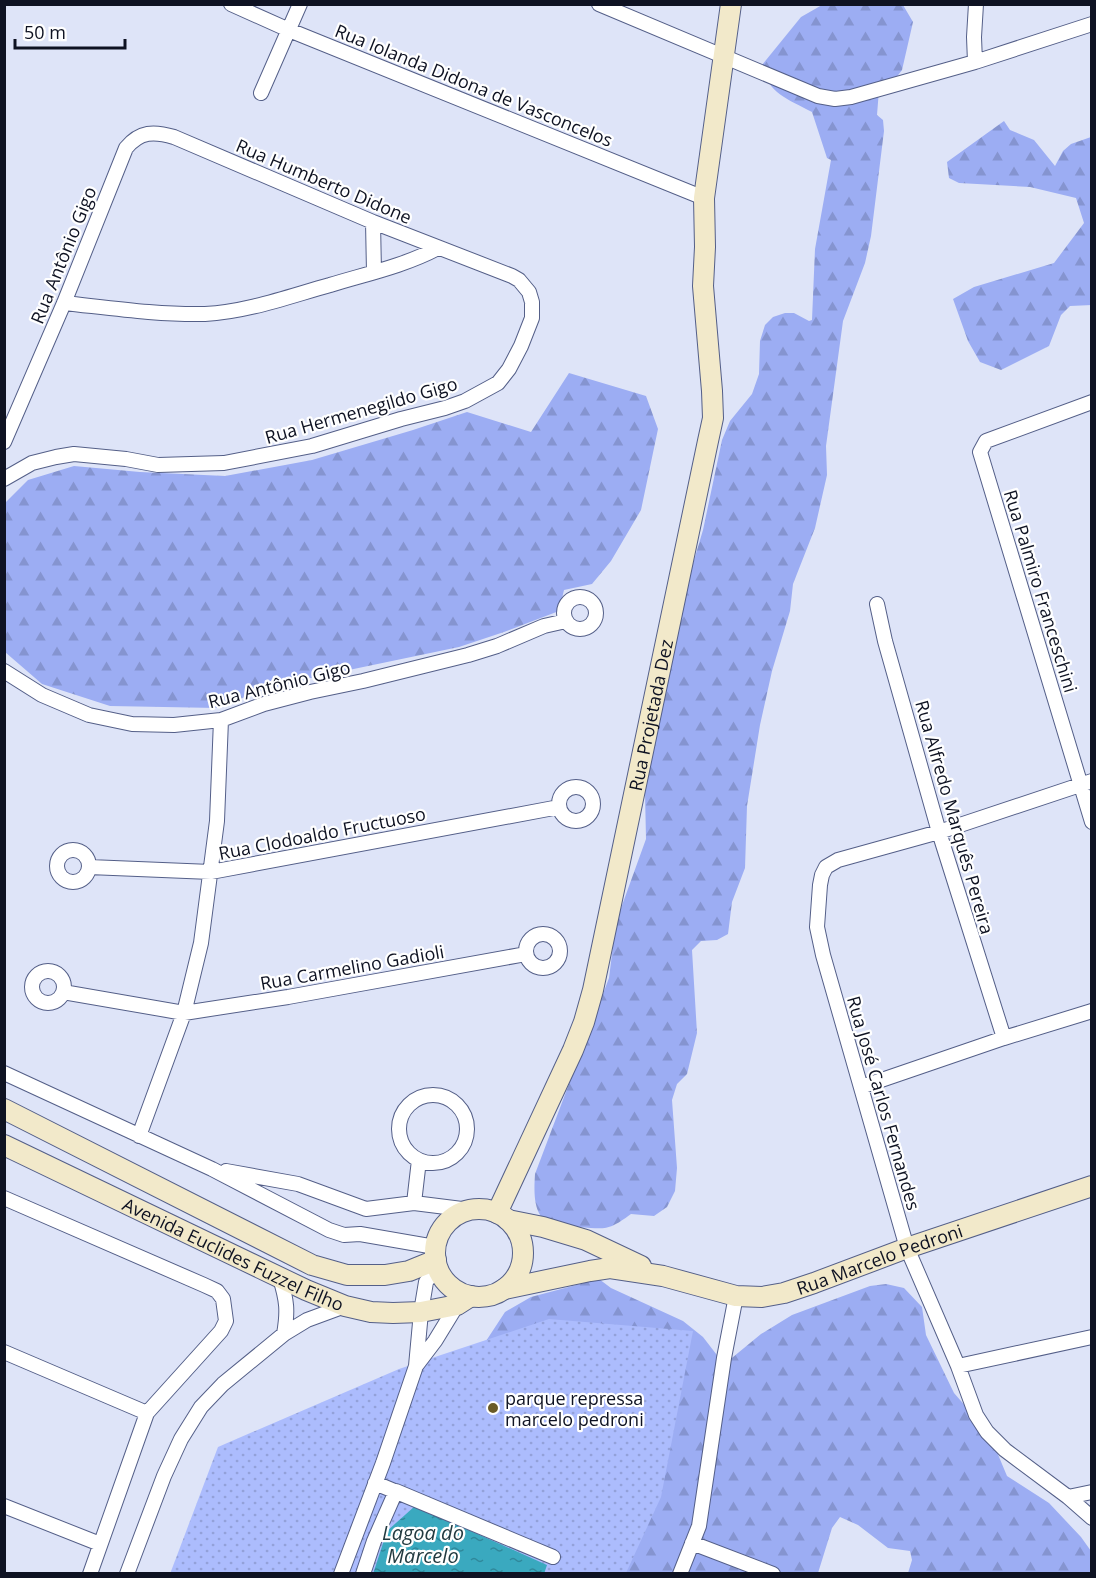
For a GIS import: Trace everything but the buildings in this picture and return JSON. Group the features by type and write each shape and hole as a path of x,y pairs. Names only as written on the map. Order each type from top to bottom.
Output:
{"street":[{"name":"Rua Iolanda Didona de Vasconcelos","path":"231,4 289,30 704,198"},
{"path":"261,93 300,4"},
{"path":"599,4 818,96 835,99 851,97 975,62 1092,24"},
{"name":"Rua Projetada Dez","path":"502,1216 584,1022 708,441 712,400 703,286 704,198 731,4"},
{"path":"975,62 976,4"},
{"name":"Rua Humberto Didone","path":"126,148 142,135 152,133 174,137 373,222 512,276"},
{"name":"Rua Antônio Gigo","path":"4,442 64,303 126,148"},
{"path":"373,222 374,272"},
{"path":"64,303 137,311 206,314 228,311 374,272 410,261 438,248"},
{"name":"Rua Hermenegildo Gigo","path":"4,479 32,464 74,454 158,465 224,463 312,446 465,401 498,383 509,369 532,318 532,302 529,292 519,280 512,276"},
{"name":"Rua Palmiro Franceschini","path":"1092,402 986,441 980,452 1085,783 1092,822"},
{"name":"Rua Alfredo Marquês Pereira","path":"877,603 885,641 939,832 1004,1038"},
{"name":"Rua Antônio Gigo","path":"4,671 42,695 89,716 132,724 174,725 221,720 310,692 468,655 497,646 544,626 566,621"},
{"path":"139,1136 184,1012 201,943 217,821 221,720"},
{"path":"939,832 1085,783"},
{"name":"Rua Clodoaldo Fructuoso","path":"89,867 211,872 560,807"},
{"name":"Rua José Carlos Fernandes","path":"939,832 838,860 826,867 820,885 817,927 821,946 908,1248 958,1366 976,1415 1005,1450 1092,1518"},
{"name":"Rua Carmelino Gadioli","path":"63,992 184,1012 288,997 526,954"},
{"path":"861,1087 1004,1038 1092,1011"},
{"path":"4,1073 212,1169 329,1230 344,1235 360,1234 436,1259 448,1284 464,1301"},
{"path":"432,1095 443,1096 453,1101 466,1118 468,1128 466,1138 462,1148 453,1157 442,1162 431,1163 419,1160 402,1144 399,1132 400,1120 412,1102 432,1095"},
{"name":"Avenida Euclides Fuzzel Filho","path":"4,1109 312,1265 347,1275 384,1275 409,1271 436,1259"},
{"name":"Avenida Euclides Fuzzel Filho","path":"4,1145 280,1278 345,1306 371,1312 421,1312 464,1301"},
{"path":"414,1203 419,1160"},
{"path":"212,1169 298,1184 366,1209 414,1203 470,1210 484,1209 502,1216 517,1230 522,1242 523,1256 514,1280 504,1289 492,1295 464,1301 416,1366"},
{"name":"Rua Marcelo Pedroni","path":"504,1289 610,1268 663,1276 736,1296 762,1297 784,1293 814,1283 908,1248 1092,1186"},
{"path":"4,1198 204,1285 217,1291 223,1299 226,1321 222,1331 147,1413 90,1574"},
{"path":"360,1234 366,1209"},
{"path":"341,1574 416,1366 426,1282 436,1259 439,1234 457,1215 470,1210"},
{"name":"Rua Marcelo Pedroni","path":"502,1216 586,1240 663,1276"},
{"path":"280,1278 286,1296 287,1309 284,1334"},
{"path":"680,1574 699,1526 724,1358 736,1296"},
{"path":"127,1574 164,1476 181,1438 201,1407 223,1384 284,1334 307,1320 345,1306"},
{"path":"958,1366 1092,1337"},
{"path":"4,1352 147,1413"},
{"path":"363,1574 374,1541 396,1491 548,1554 375,1483"},
{"path":"1068,1497 1092,1492"},
{"path":"4,1506 100,1544"},
{"path":"692,1544 773,1574"}],"green space":[{"path":"822,5 903,5 913,22 902,70 892,83 879,90 877,115 883,120 884,131 871,236 865,263 843,321 826,446 827,475 815,528 793,584 790,611 772,671 760,725 747,806 745,868 732,902 728,934 717,940 701,941 692,950 697,1033 687,1074 677,1084 672,1100 677,1168 675,1191 667,1207 654,1216 631,1214 606,1228 558,1226 547,1222 538,1211 535,1197 535,1174 609,978 616,922 646,839 645,793 649,759 664,701 678,614 703,530 722,440 730,421 752,394 759,374 760,341 765,325 773,317 785,313 794,313 809,321 812,320 815,249 831,160 827,158 812,112 787,99 774,89 762,65 801,17"},
{"path":"1004,121 1010,130 1034,140 1055,166 1063,151 1071,144 1091,137 1092,305 1070,306 1061,315 1049,346 1001,370 980,362 968,341 953,299 974,287 1054,263 1084,223 1076,198 1030,187 959,183 949,178 947,162"},
{"path":"569,373 646,396 658,429 641,510 611,561 592,584 564,590 559,611 459,647 301,680 258,692 217,708 110,706 42,684 5,652 5,503 28,480 74,466 225,476 312,460 467,412 531,432"},
{"path":"599,1279 611,1288 683,1321 703,1337 720,1359 727,1362 761,1334 792,1315 870,1286 886,1284 904,1288 922,1307 926,1335 954,1393 989,1433 1007,1476 1049,1503 1081,1537 1091,1551 1091,1573 908,1573 912,1560 910,1551 888,1548 858,1525 840,1517 832,1528 818,1573 519,1573 471,1364 505,1312 531,1297"}],"shaded area":[{"name":"parque repressa marcelo pedroni","path":"549,1319 693,1331 661,1497 626,1573 170,1574 218,1447 399,1369"}],"water":[{"name":"Lagoa do Marcelo","path":"415,1506 547,1565 544,1574 373,1574 387,1531"}],"place":[{"name":"parque repressa marcelo pedroni","path":"493,1408"}]}
